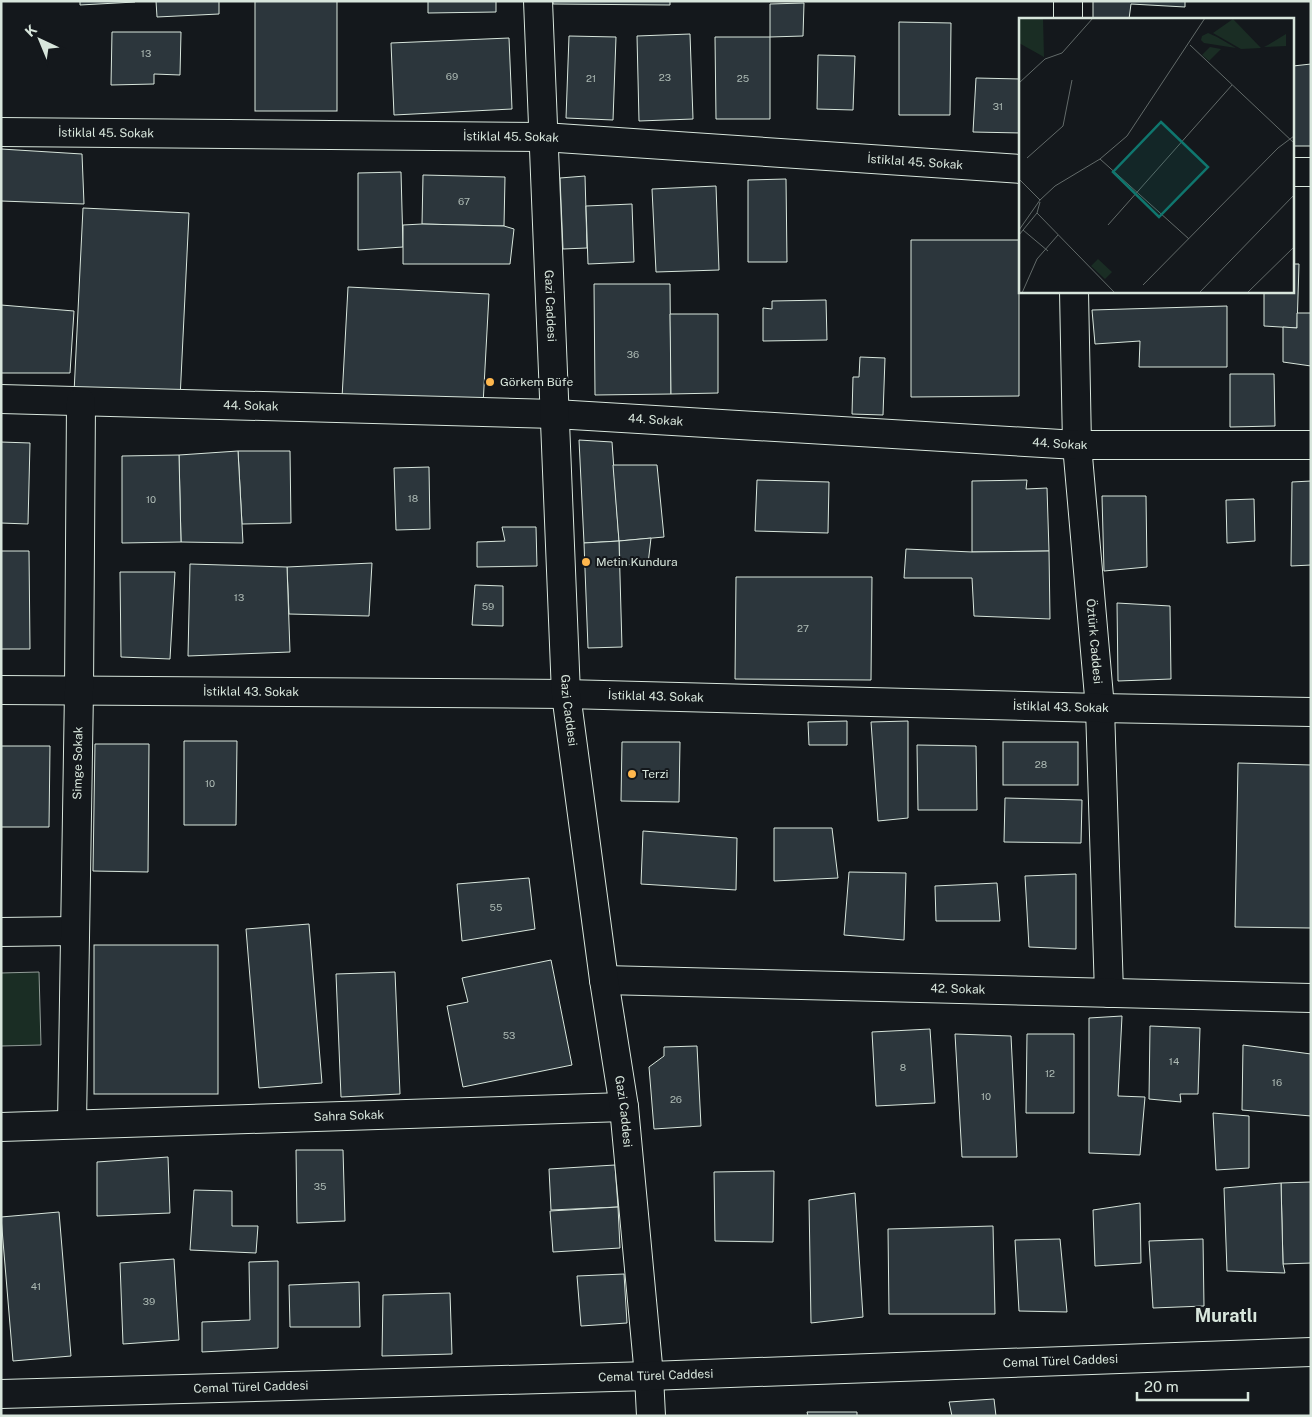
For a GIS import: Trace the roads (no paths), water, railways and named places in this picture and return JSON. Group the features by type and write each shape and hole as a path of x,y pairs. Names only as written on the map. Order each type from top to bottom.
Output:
{"street":[{"name":"Gazi Caddesi","path":"538,1 566,694 604,980 624,1107 651,1416"},
{"path":"1068,1 1068,18"},
{"name":"İstiklal 45. Sokak","path":"1,132 543,136 1019,169"},
{"path":"1294,172 1311,172"},
{"name":"Öztürk Caddesi","path":"1074,292 1077,445 1100,708 1109,993"},
{"name":"44. Sokak","path":"1,399 555,414 1077,445 1311,445"},
{"name":"Simge Sokak","path":"72,1124 79,690 81,402"},
{"name":"İstiklal 43. Sokak","path":"1,690 566,694 1311,712"},
{"path":"1,932 75,930"},
{"name":"42. Sokak","path":"604,980 1311,998"},
{"name":"Sahra Sokak","path":"1,1127 624,1107"},
{"name":"Cemal Türel Caddesi","path":"1,1394 649,1376 1311,1352"}],"place":[{"name":"Görkem Büfe","path":"490,382"},
{"name":"Metin Kundura","path":"586,562"},
{"name":"Terzi","path":"632,774"}],"district":[{"name":"Muratlı","path":"1226,1316"}]}
